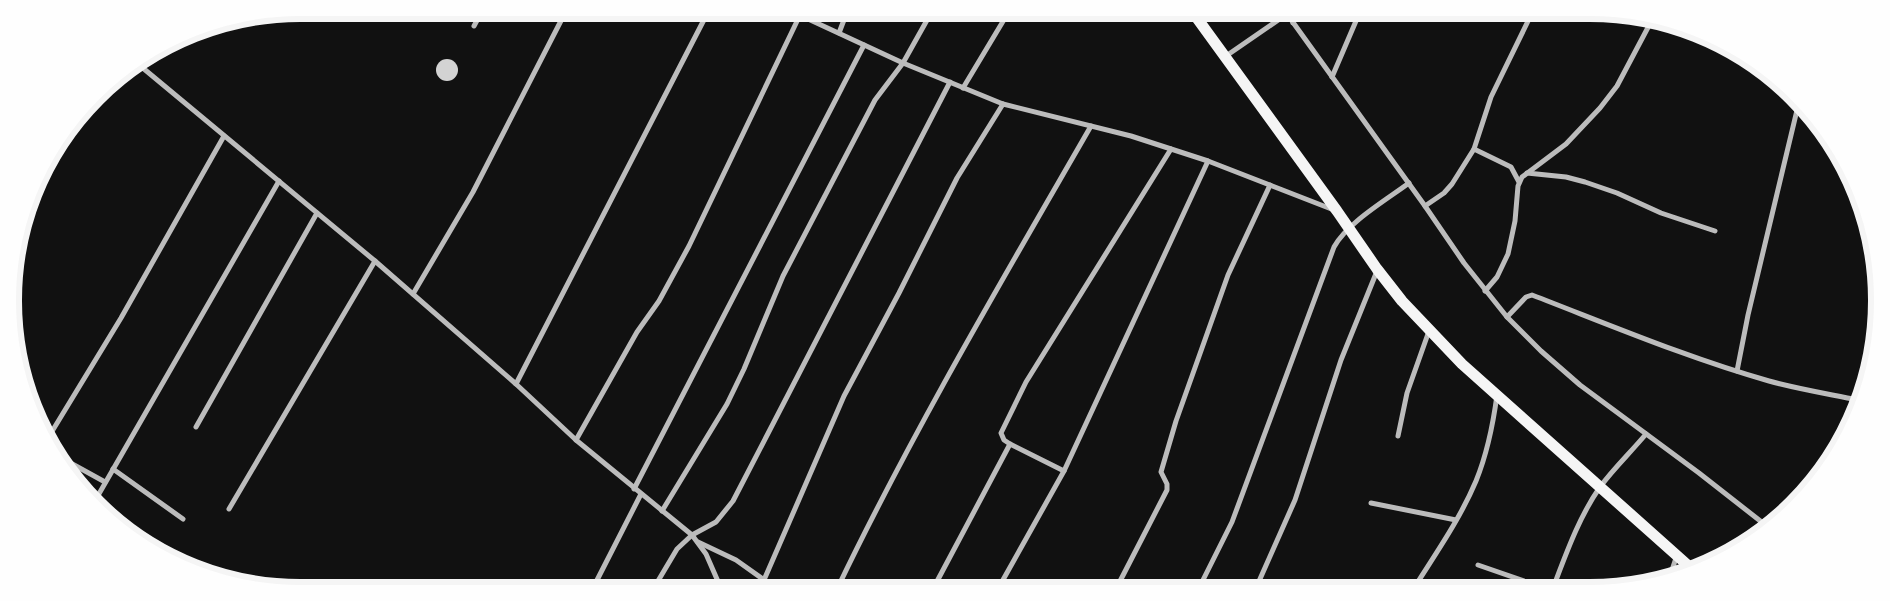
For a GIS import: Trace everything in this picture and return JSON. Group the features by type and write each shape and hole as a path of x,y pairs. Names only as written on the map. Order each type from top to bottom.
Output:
{"main road":[{"path":"1198,19 1338,211 1377,269 1429,330 1497,395 1687,564"}],"street":[{"path":"474,26 478,19"},
{"path":"413,294 473,192 562,19"},
{"path":"516,384 704,19"},
{"path":"576,440 637,332 659,302 689,246 798,19"},
{"path":"809,19 903,63 1003,104 1092,126 1172,149 1338,211"},
{"path":"839,33 844,19"},
{"path":"662,511 727,404 744,369 783,276 875,100 903,63 928,19"},
{"path":"963,88 1004,19"},
{"path":"1226,56 1280,19"},
{"path":"1290,19 1409,183 1464,263 1507,317 1558,367 1762,523"},
{"path":"1293,23 1295,19"},
{"path":"1332,77 1357,19"},
{"path":"1425,206 1444,193 1452,184 1474,149 1491,97 1529,19"},
{"path":"1485,291 1497,277 1508,254 1515,221 1519,182 1526,173 1566,144 1600,108 1617,86 1649,25"},
{"path":"634,488 864,45"},
{"path":"142,67 413,294 516,384 576,440 692,535 712,564 719,582"},
{"path":"658,582 677,549 692,535 716,522 732,502 950,82"},
{"path":"760,582 764,580 844,396 957,178 1003,104"},
{"path":"1737,371 1750,306 1797,110"},
{"path":"840,582 878,503 988,305 1092,126"},
{"path":"52,432 120,318 224,136"},
{"path":"1064,471 1010,444 1004,440 1001,433 1026,382 1172,149"},
{"path":"1474,149 1511,167 1519,182"},
{"path":"1002,582 1064,471 1208,161"},
{"path":"1526,173 1566,177 1585,182 1617,193 1661,213 1715,231"},
{"path":"97,496 279,181"},
{"path":"1202,582 1232,522 1339,237 1409,183"},
{"path":"1120,582 1167,490 1167,484 1161,472 1176,421 1228,275 1270,185"},
{"path":"196,426 317,213"},
{"path":"229,509 374,261"},
{"path":"1259,582 1295,500 1341,360 1377,269"},
{"path":"1507,317 1526,296 1532,295 1668,348 1737,371 1770,381 1853,399"},
{"path":"1398,436 1406,393 1429,330"},
{"path":"1418,582 1467,500 1484,460 1490,439 1497,395"},
{"path":"1555,582 1573,538 1600,487 1646,434"},
{"path":"937,582 1010,444"},
{"path":"70,463 106,482"},
{"path":"113,469 183,519"},
{"path":"596,582 641,494"},
{"path":"1371,504 1456,520"},
{"path":"698,542 736,560 767,582"},
{"path":"1672,570 1677,555"},
{"path":"1478,565 1527,582"}],"building":[{"path":"443,59 451,59 458,66 458,74 451,81 443,81 436,74 436,66"}]}
